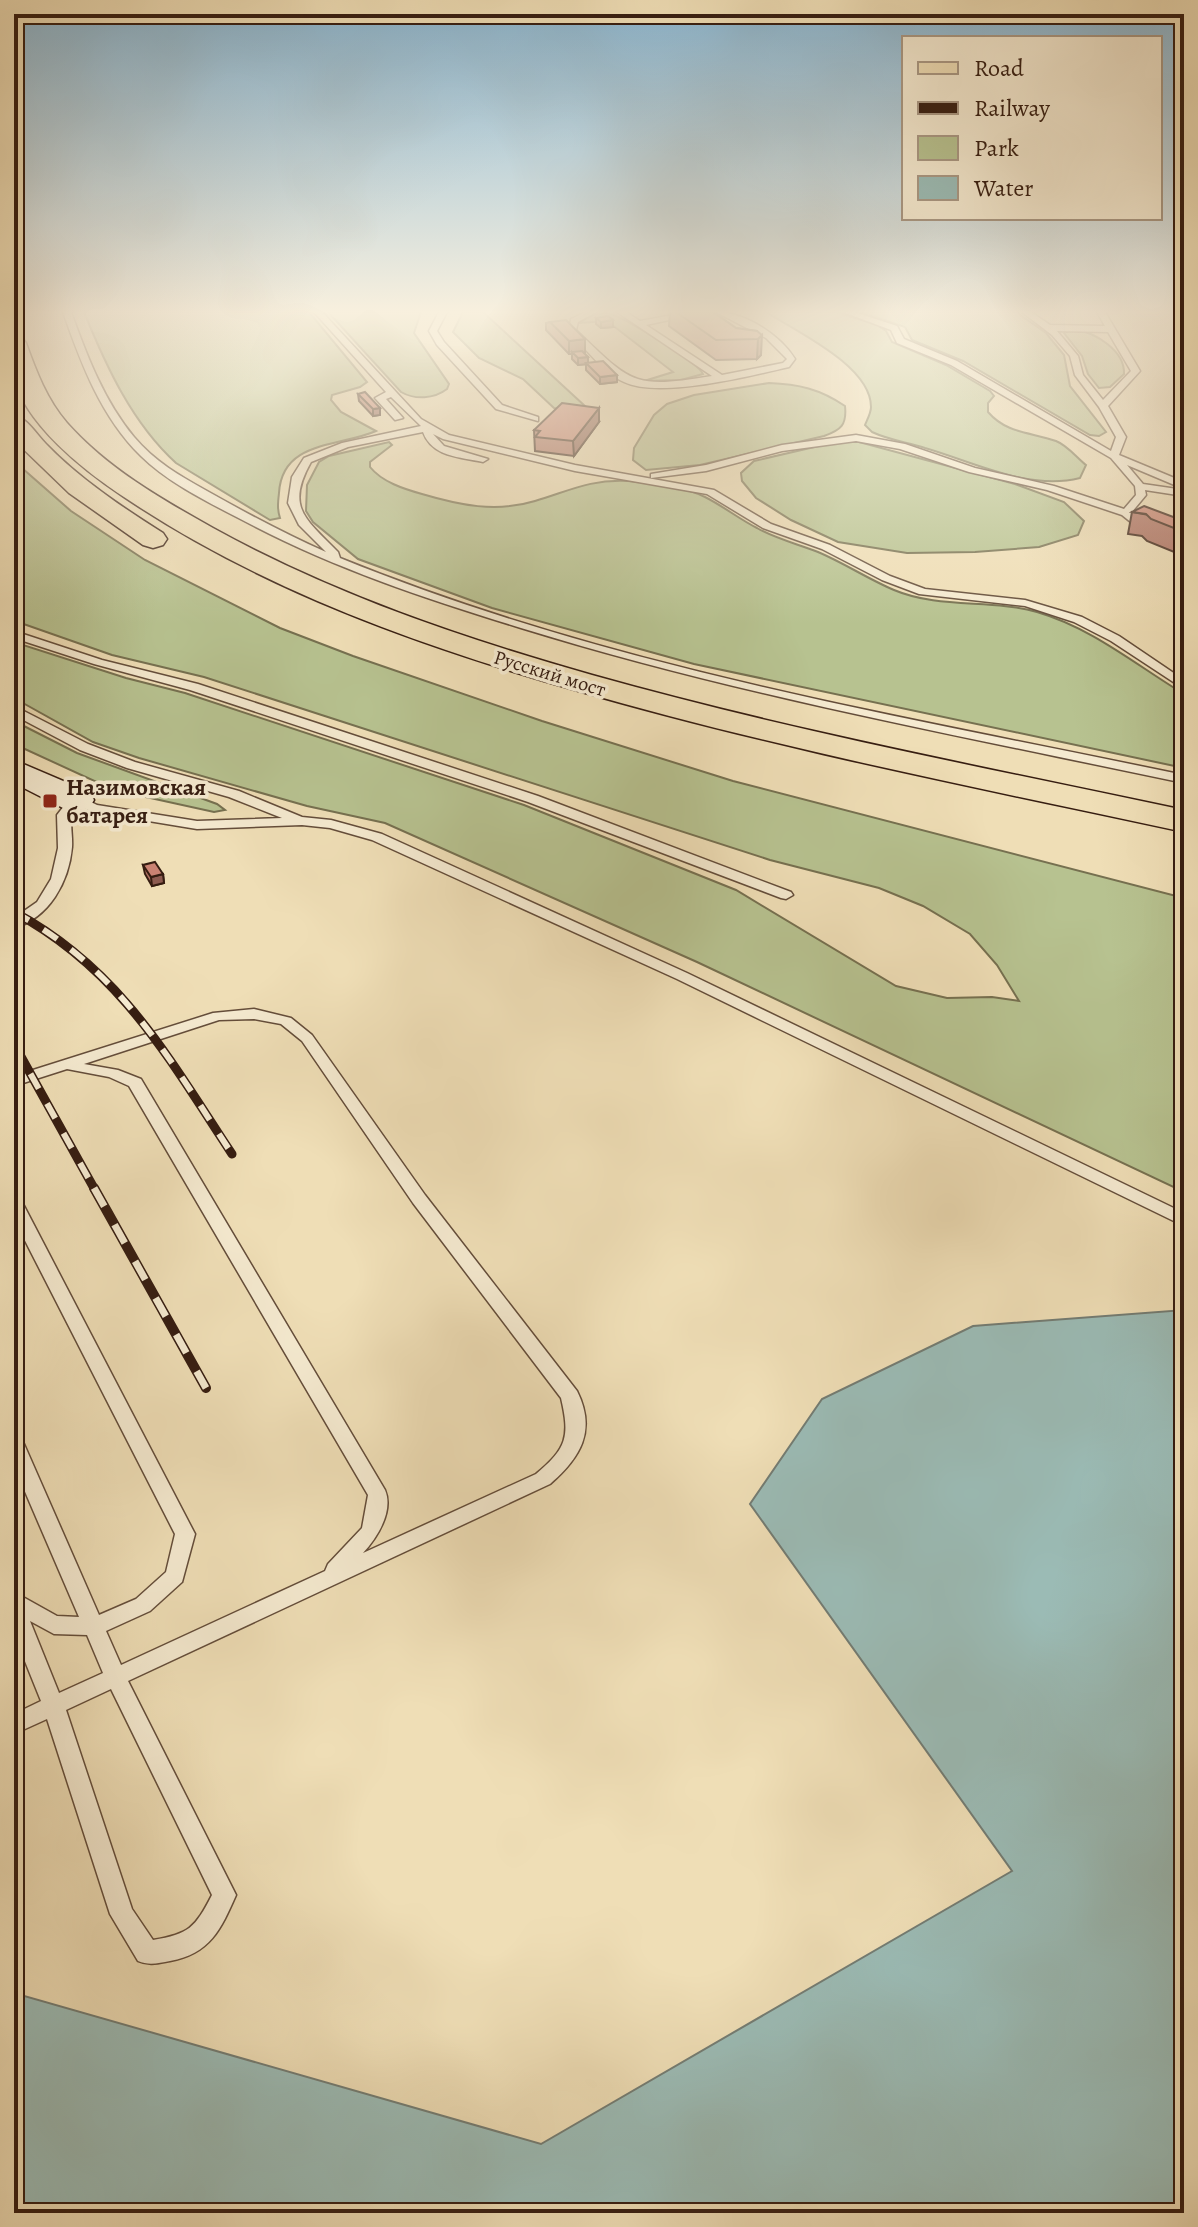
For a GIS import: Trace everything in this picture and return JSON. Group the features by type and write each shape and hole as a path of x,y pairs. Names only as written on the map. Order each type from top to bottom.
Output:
{"main road":[{"name":"Русский мост","path":"50,416 72,441 135,493 273,571 335,598 482,652 637,699 749,727 1184,821"},
{"name":"Русский мост","path":"14,423 50,464 98,504 171,550 302,614 377,643 556,703 735,750 1184,846"}],"street":[{"path":"14,770 76,800"}],"lane":[{"path":"115,416 143,454 159,467 250,521 335,560 483,613 686,672 1184,779"},
{"path":"414,416 427,428 446,437 504,452 710,492 767,526 826,547 886,578 923,592 1041,606 1113,636 1184,685"},
{"path":"526,416 535,419"},
{"path":"1042,416 1114,456 1184,486"},
{"path":"1109,416 1121,437 1114,456"},
{"path":"335,560 334,554 300,524 294,512 295,485 307,460 345,445 427,428"},
{"path":"427,428 428,438 435,447 483,459"},
{"path":"641,478 706,468 795,446 856,438 902,446 972,470 1050,488 1126,513 1137,526"},
{"path":"1114,456 1140,486 1141,495 1126,513"},
{"path":"1140,486 1184,493"},
{"path":"14,634 98,662 194,687 533,799 786,895"},
{"path":"14,710 131,765 234,794 302,821"},
{"path":"14,924 39,911 60,875 67,843 64,815 76,800 105,810 197,825 302,821 331,824 377,837 682,976 1184,1220"},
{"path":"14,1081 218,1016 254,1014 286,1021 307,1038 419,1199 570,1396 577,1424 570,1456 543,1479 14,1724"},
{"path":"59,1067 87,1067 135,1083 378,1495 371,1531 329,1577"},
{"path":"14,1202 185,1534 175,1576 143,1605 94,1627 54,1625 14,1601"},
{"path":"14,1444 115,1676 224,1895 210,1923 187,1946 147,1953 122,1914 54,1706 14,1608"}],"green space":[{"path":"136,416 348,416 376,431 315,448 290,463 279,493 280,518 270,520 176,463"},
{"path":"653,416 845,416 839,429 824,436 700,465 646,470 633,460 634,448"},
{"path":"868,416 992,416 1003,425 1064,445 1086,465 1080,478 1041,481 1021,478 885,437 872,432 865,425"},
{"path":"1057,416 1093,416 1106,432 1099,436 1090,435"},
{"path":"389,442 392,445 370,462 370,467 394,484 436,498 478,506 506,507 602,482 628,481 667,486 705,497 764,532 818,552 911,596 1019,608 1057,619 1095,637 1184,694 1184,768 694,664 492,608 358,559 313,522 306,511 307,485 319,462 329,456"},
{"path":"836,442 859,442 1015,484 1064,502 1084,521 1078,535 1039,547 907,553 838,542 791,520 756,498 742,481 741,473 754,461"},
{"path":"14,461 71,511 145,560 280,628 353,656 542,721 733,781 1184,898 1184,1192 697,962 385,823 307,806 139,758 93,742 14,698 14,642 126,678 185,693 524,805 736,890 896,986 947,998 992,997 1019,1001 997,965 970,934 923,906 879,888 770,860 204,677 112,655 15,621"},
{"path":"14,721 77,753 217,804 225,810 214,812 114,790 14,744"}],"water":[{"path":"1184,1310 1184,2213 14,2213 14,1993 541,2144 1012,1871 750,1504 822,1399 973,1326"}],"building":[{"path":"549,416 593,416 573,441 535,437 540,431 534,430"},
{"path":"1144,506 1184,521 1184,532 1146,514 1132,512"},
{"path":"155,862 163,874 151,877 143,865"}],"railway":[{"path":"14,912 84,960 113,988 163,1050 232,1154"},
{"path":"14,1044 95,1190"},
{"path":"94,1188 206,1388"}],"place":[{"name":"Назимовская батарея","path":"50,801"}]}
